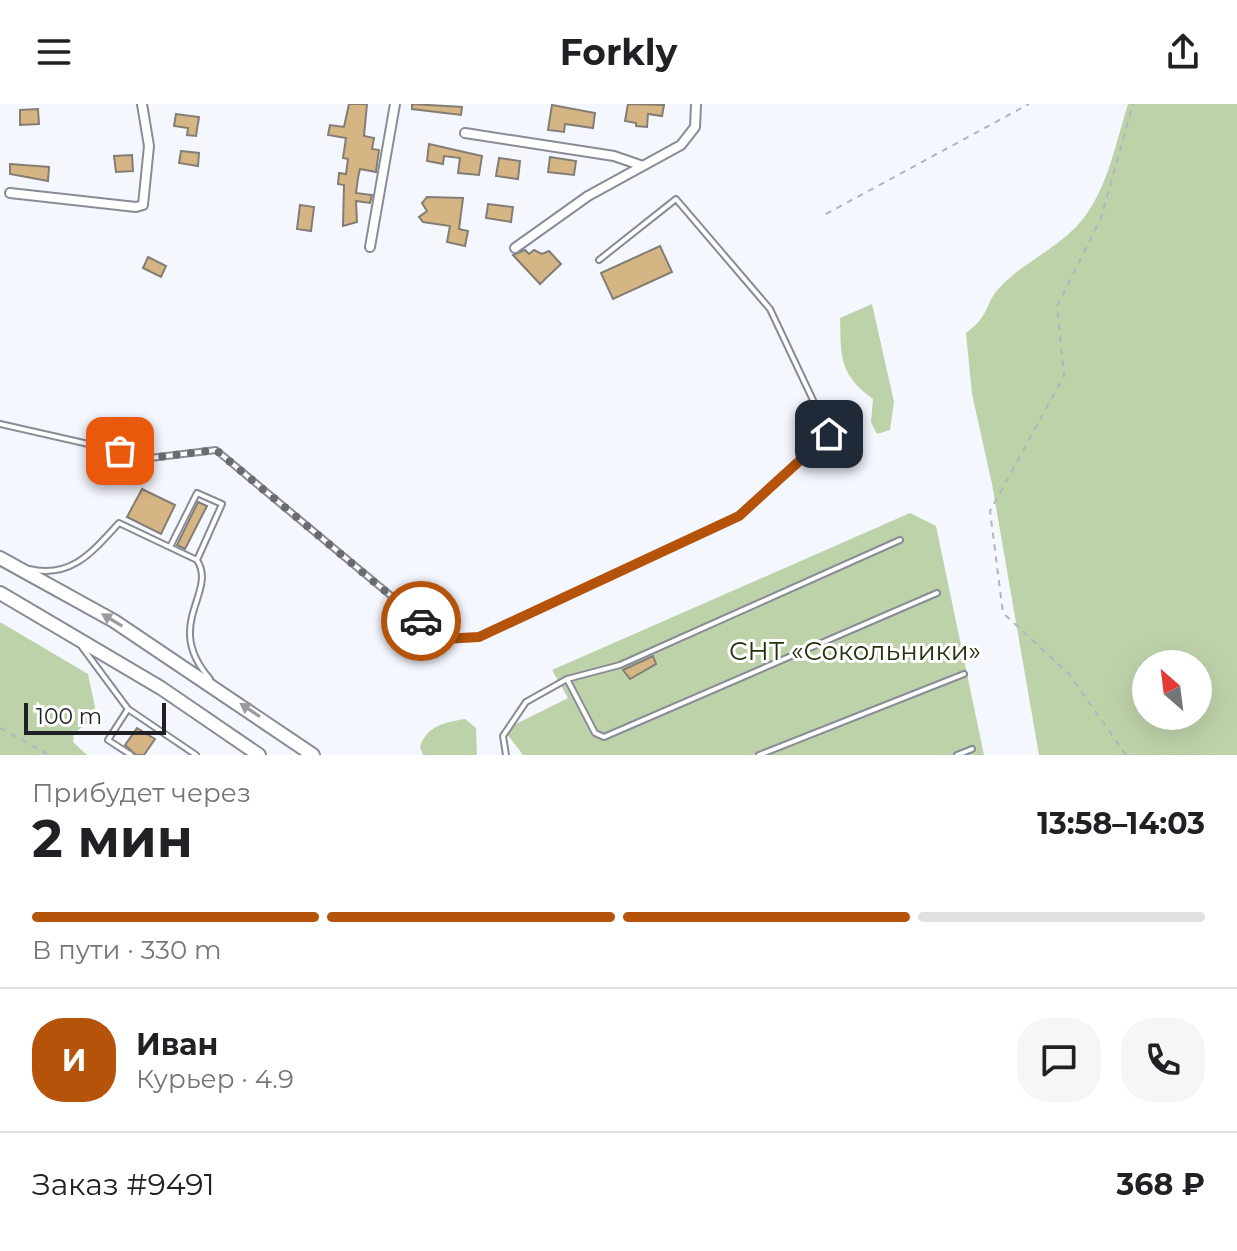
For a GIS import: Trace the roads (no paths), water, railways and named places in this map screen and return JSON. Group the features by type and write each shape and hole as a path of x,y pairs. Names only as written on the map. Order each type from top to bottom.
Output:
{"highway":[{"path":"0,558 178,662 313,755"},
{"path":"0,593 161,688 259,755"}],"street":[{"path":"10,193 136,207 143,205 149,146 142,104"},
{"path":"370,247 395,104"},
{"path":"515,248 563,213 640,165 681,145 695,127 696,104"},
{"path":"465,133 614,156 640,165"}],"lane":[{"path":"0,424 150,458 216,450 443,639 479,637 739,516 829,434 770,309 676,199 599,260"},
{"path":"170,547 197,493 222,504 197,560"},
{"path":"14,565 54,572 68,568 81,562 119,523 197,560 202,573 188,629 190,648 219,690"},
{"path":"506,755 503,736 526,702 567,679 620,665 900,540"},
{"path":"567,679 595,733 604,737 937,593"},
{"path":"66,630 105,674 128,709 195,755"},
{"path":"759,755 964,674"},
{"path":"128,709 108,740 131,755"},
{"path":"957,755 972,749"}],"park label":[{"name":"СНТ «Сокольники»","path":"855,651"}]}
